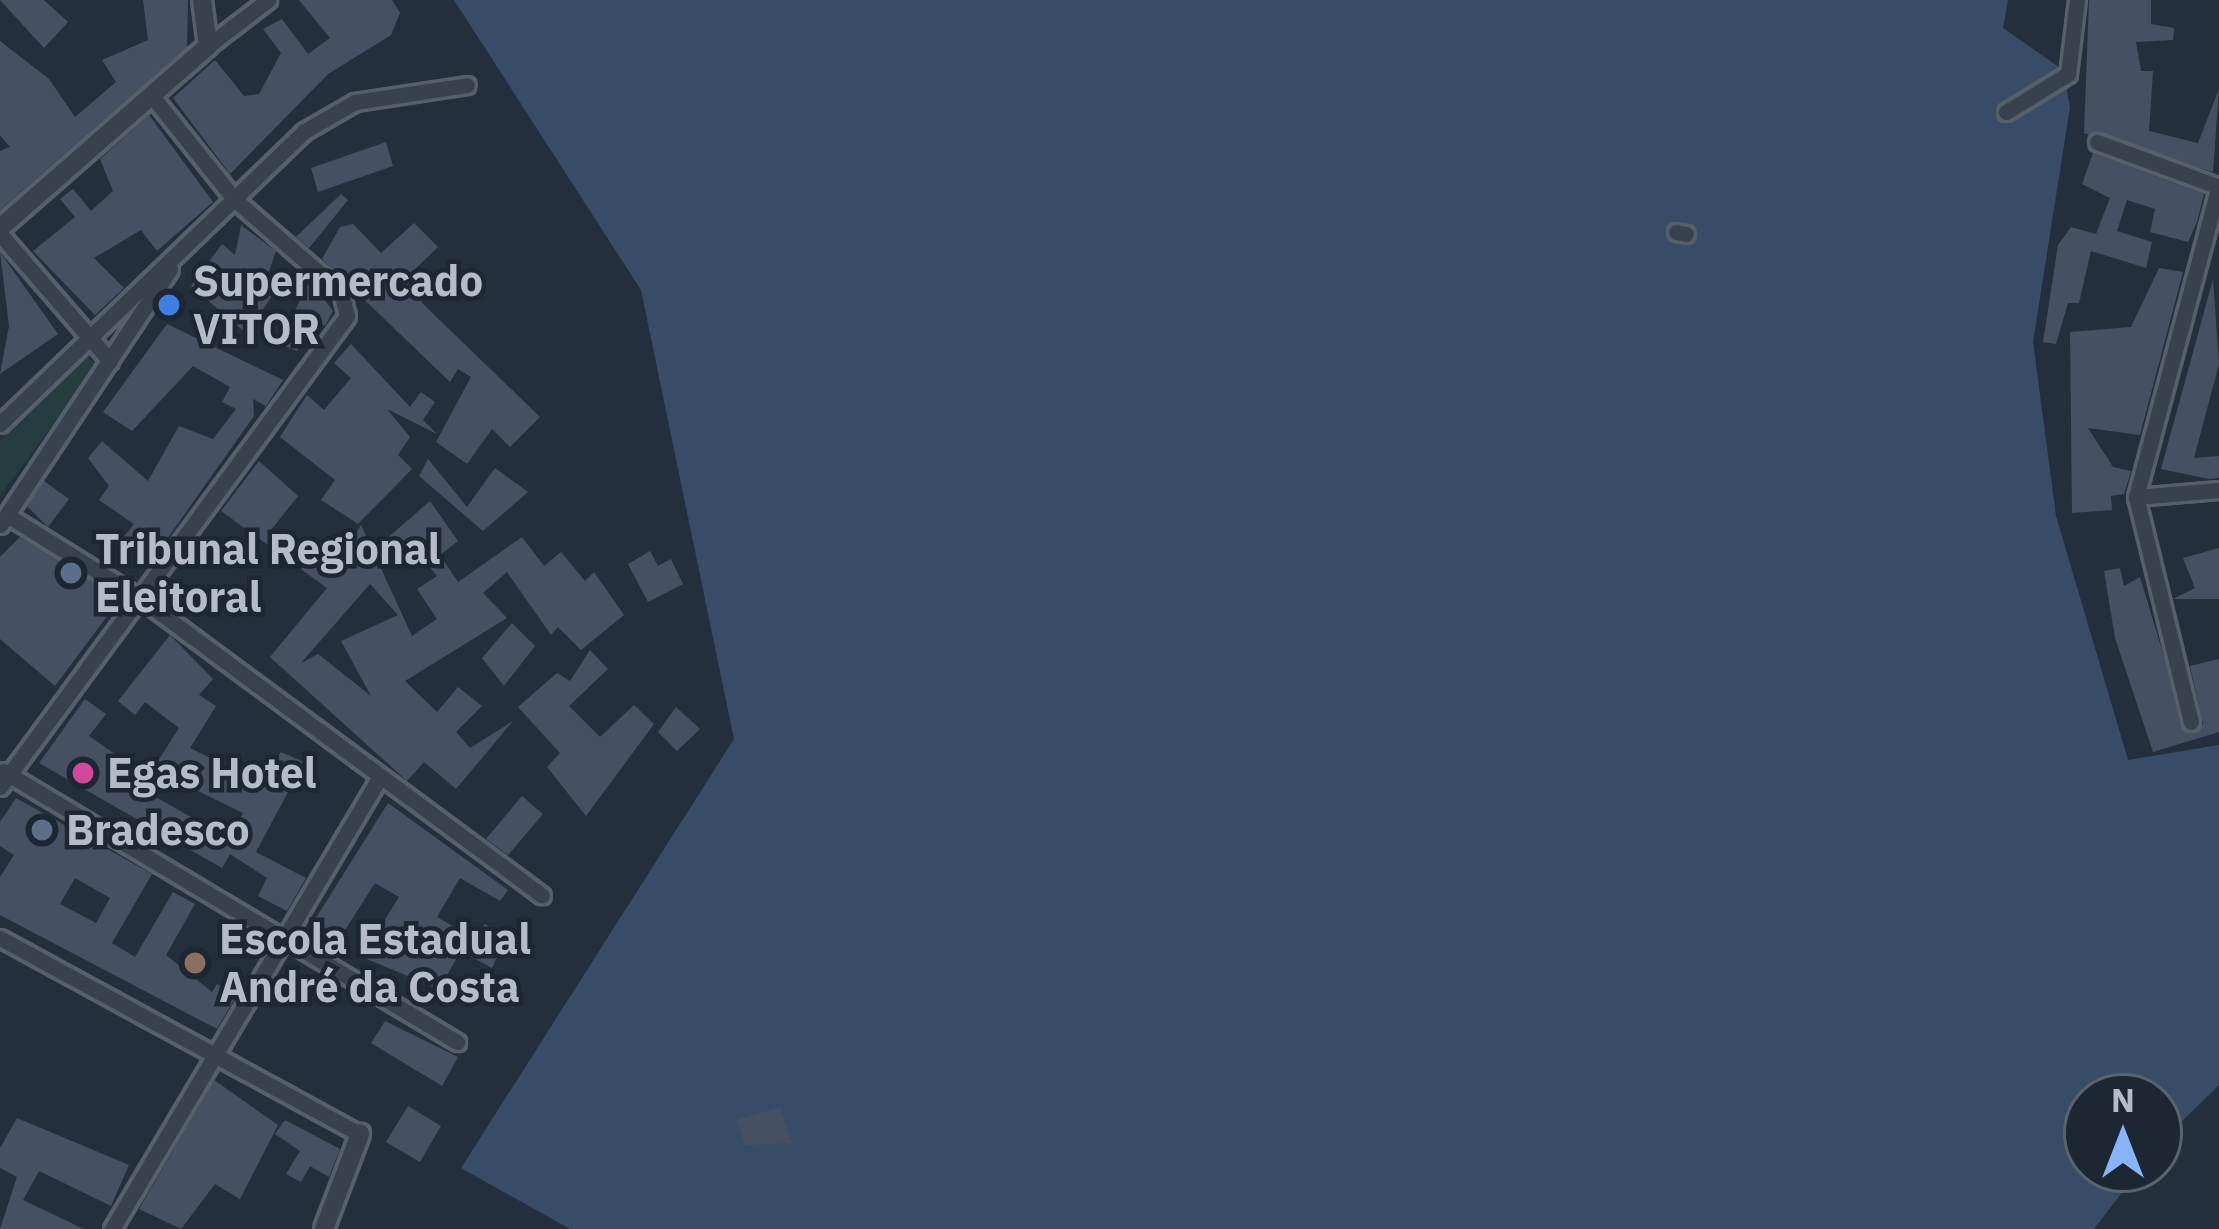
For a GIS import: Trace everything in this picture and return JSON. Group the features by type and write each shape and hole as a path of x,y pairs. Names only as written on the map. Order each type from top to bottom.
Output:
{"street":[{"path":"202,0 208,46"},
{"path":"110,361 0,231 208,46 268,0"},
{"path":"2009,111 2068,74 2078,0"},
{"path":"0,424 83,334 182,251 303,132 355,102 467,85"},
{"path":"152,96 235,200 348,306 343,328 3,777 288,935 457,1042"},
{"path":"2097,142 2219,187 2136,497 2191,722"},
{"path":"182,251 4,520 140,598 377,782 542,895"},
{"path":"2136,497 2219,490"},
{"path":"112,1229 377,782"},
{"path":"0,938 215,1060 360,1135 324,1229"}],"green space":[{"path":"85,356 97,365 0,496 0,441"}],"water":[{"path":"454,0 2008,0 2003,28 2063,70 2070,107 2033,342 2056,516 2128,760 2219,745 2219,1085 2183,1120 2183,1073 2063,1073 2063,1193 2122,1193 2094,1229 570,1229 461,1168 734,739 641,290"}],"building":[{"path":"0,0 44,0 68,22 44,48"},
{"path":"143,0 188,0 187,47 0,210 0,151 10,147 0,135 0,41 49,79 75,117 116,82 102,60 148,40"},
{"path":"299,0 392,0 400,13 391,35 328,74 230,174 173,98 215,60 244,96 259,94 281,53 263,29 282,19 308,54 330,38"},
{"path":"2089,0 2151,0 2151,24 2174,28 2173,40 2136,42 2141,71 2153,71 2149,131 2198,143 2219,89 2213,172 2084,133"},
{"path":"149,115 213,202 157,251 141,230 94,258 124,288 95,315 33,251 75,217 60,199 73,189 91,211 113,191 100,159"},
{"path":"386,142 393,166 318,192 311,168"},
{"path":"2093,153 2204,194 2197,222 2188,242 2150,232 2155,209 2127,200 2117,231 2152,242 2146,268 2091,251 2079,303 2068,303 2056,344 2043,342 2058,245 2071,227 2096,234 2110,198 2082,184"},
{"path":"341,194 348,200 309,248 296,237"},
{"path":"414,223 438,247 408,276 423,304 540,417 510,447 492,429 467,464 436,442 471,377 458,369 450,382 322,259 340,227 353,224 381,253"},
{"path":"241,225 276,251 266,280 277,288 247,334 191,286 222,244 235,255"},
{"path":"0,252 58,334 0,374 9,326"},
{"path":"2159,268 2183,272 2140,435 2088,428 2113,467 2131,471 2124,494 2111,496 2112,510 2072,513 2070,332 2131,327"},
{"path":"2213,279 2219,364 2194,458 2219,456 2219,478 2209,479 2161,469"},
{"path":"310,281 333,311 325,326 310,317 297,351 278,343"},
{"path":"167,324 283,380 266,406 253,399 254,416 150,563 121,540 134,524 99,500 109,486 88,458 102,441 148,481 179,426 213,439 236,409 222,402 230,387 193,366 132,431 103,412"},
{"path":"351,344 410,407 421,392 435,402 423,420 437,434 387,409 410,437 398,455 412,469 358,524 321,500 335,480 280,437 307,395 324,410 351,378 334,363"},
{"path":"428,459 467,507 495,468 528,492 483,531 419,476"},
{"path":"259,461 298,496 271,530 331,574 361,525 412,636 437,619 417,589 437,576 407,539 392,553 384,541 430,501 458,541 440,555 458,582 522,537 544,566 561,552 585,581 594,572 624,615 581,650 558,627 551,635 507,572 483,593 507,618 405,681 437,712 458,687 482,706 456,732 470,748 513,721 456,789 424,762 407,781 270,657 327,588 221,511","holes":["370,584 398,615 341,641 371,696 318,654 301,663"]},
{"path":"44,481 69,499 48,527 27,506"},
{"path":"20,537 120,599 55,686 0,639 0,557"},
{"path":"2219,548 2219,599 2173,599 2195,588 2183,558"},
{"path":"650,551 658,566 671,559 683,584 648,602 628,564"},
{"path":"2120,568 2124,586 2140,577 2187,733 2203,724 2190,666 2219,659 2219,732 2153,752 2115,638 2104,571"},
{"path":"512,623 535,646 504,686 482,658"},
{"path":"170,635 213,679 199,695 216,706 190,748 259,782 281,752 304,762 256,852 306,878 287,911 258,896 267,878 230,854 222,868 39,763 85,699 106,714 89,736 115,754 107,769 229,839 243,813 153,769 179,728 145,702 135,715 118,701"},
{"path":"590,650 608,669 569,706 600,737 634,705 654,724 586,816 547,767 560,753 518,707 557,673 570,681"},
{"path":"676,707 700,729 677,751 658,732"},
{"path":"522,796 543,814 508,855 486,839"},
{"path":"16,798 152,874 112,943 135,957 173,892 195,904 166,955 212,992 217,984 237,995 217,1029 0,915 0,877 14,855 0,846 0,822","holes":["75,878 110,898 96,923 60,904"]},
{"path":"388,803 508,890 500,901 460,878 437,917 474,938 485,924 506,937 492,968 461,951 439,989 362,957 399,897 375,883 340,938 314,921"},
{"path":"385,1021 458,1057 442,1086 371,1043"},
{"path":"214,1080 278,1125 240,1199 215,1184 181,1229 139,1209"},
{"path":"408,1106 441,1126 420,1162 386,1142"},
{"path":"780,1107 791,1143 745,1145 737,1120"},
{"path":"17,1118 129,1165 111,1206 39,1171 23,1200 84,1229 0,1229 17,1177 0,1168 0,1148"},
{"path":"285,1120 340,1149 329,1177 310,1166 301,1182 286,1174 300,1151 275,1134"}],"place":[{"name":"Supermercado VITOR","path":"169,305"},
{"name":"Tribunal Regional Eleitoral","path":"71,573"},
{"name":"Egas Hotel","path":"83,773"},
{"name":"Bradesco","path":"42,830"},
{"name":"Escola Estadual André da Costa","path":"195,963"}]}
